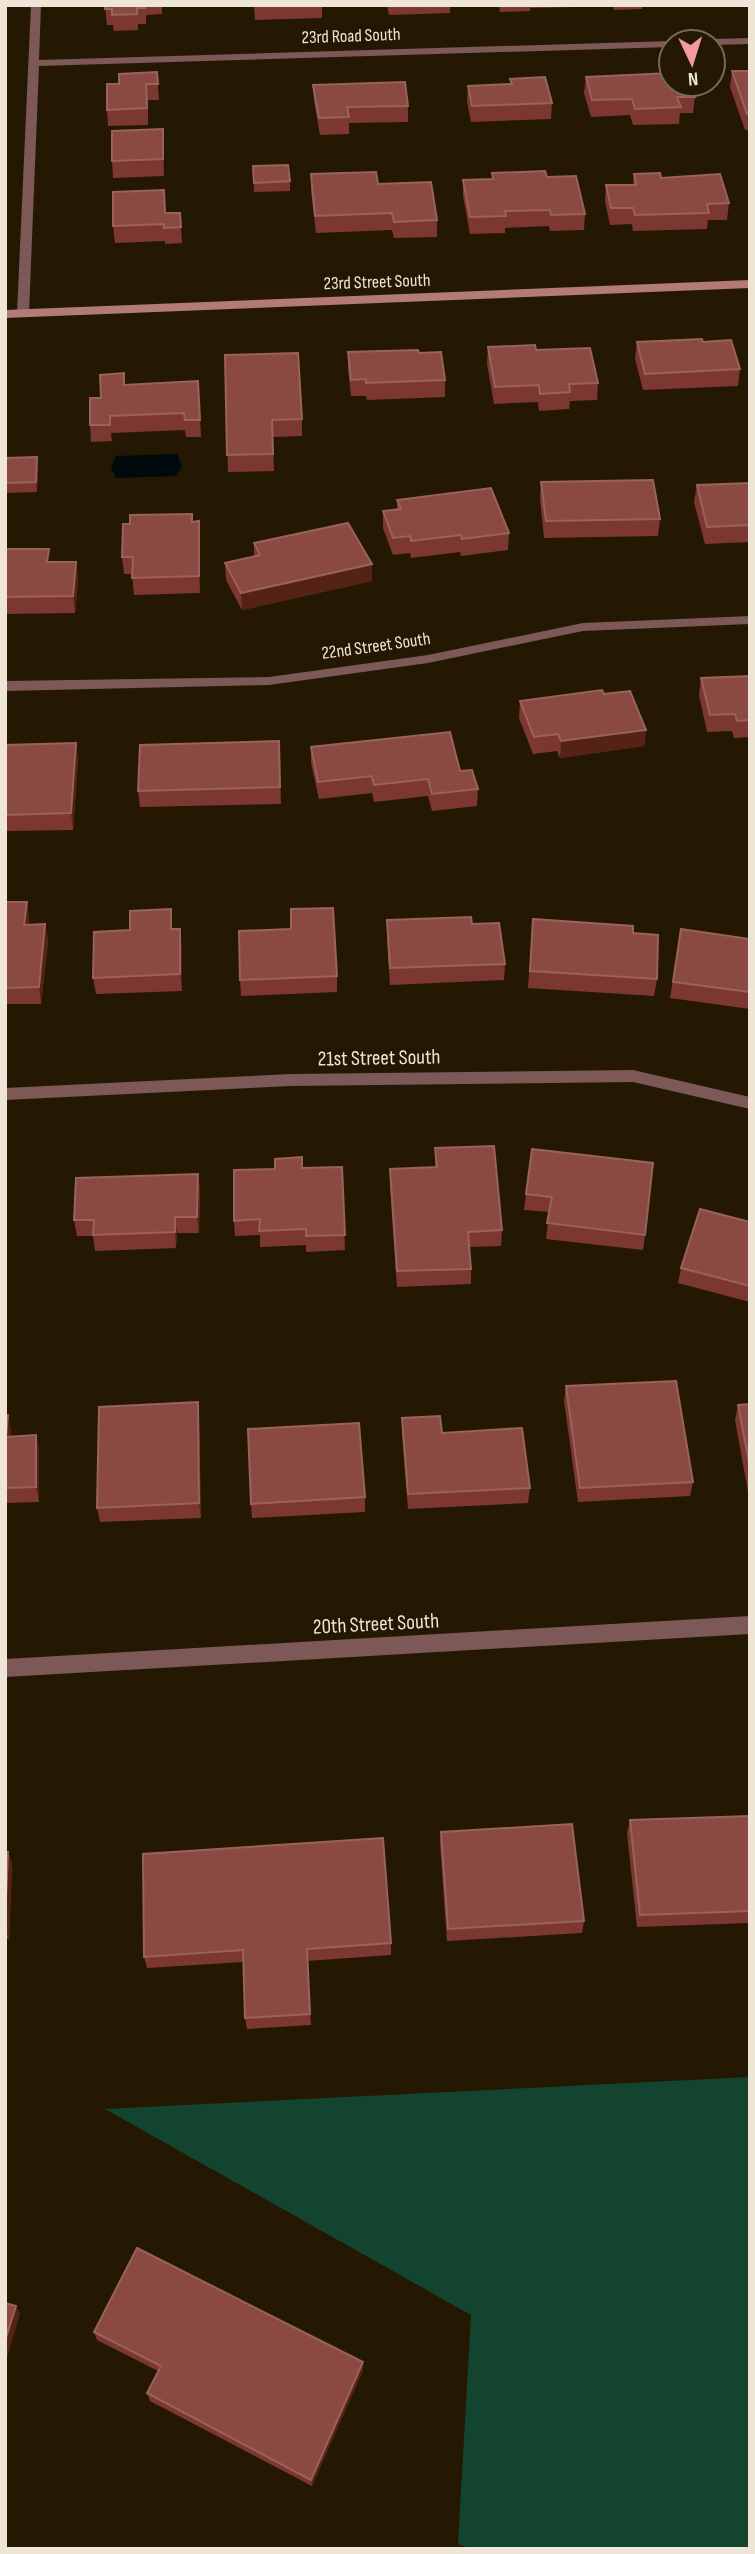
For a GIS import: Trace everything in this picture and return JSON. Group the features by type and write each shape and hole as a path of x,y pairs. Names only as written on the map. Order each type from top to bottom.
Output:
{"street":[{"path":"23,313 36,5"},
{"path":"727,42 750,41"},
{"name":"23rd Road South","path":"33,64 657,44"},
{"name":"23rd Street South","path":"5,314 750,284"},
{"name":"22nd Street South","path":"5,686 269,681 428,659 583,627 750,620"},
{"name":"21st Street South","path":"5,1094 290,1080 634,1076 750,1103"},
{"name":"20th Street South","path":"5,1668 750,1625"}],"green space":[{"path":"750,2077 750,2549 471,2549 458,2544 471,2315 105,2109"}],"shaded area":[{"path":"177,454 182,466 176,476 116,478 111,467 116,456"}],"building":[{"path":"105,5 144,5 145,8 137,8 137,14 112,15 112,9 105,9"},
{"path":"732,71 750,71 750,114 747,114"},
{"path":"157,72 158,84 146,84 147,108 107,110 107,84 119,84 119,74"},
{"path":"657,74 657,98 677,98 681,107 635,109 632,99 592,100 586,77"},
{"path":"545,77 552,103 472,106 468,86 512,84 510,79"},
{"path":"405,82 408,106 347,107 349,117 319,118 313,85"},
{"path":"163,129 163,159 112,161 112,131"},
{"path":"288,165 290,181 254,183 253,166"},
{"path":"545,171 547,177 576,176 585,214 551,215 550,210 505,211 506,216 470,217 463,180 493,179 492,173"},
{"path":"376,172 378,184 431,182 437,220 394,222 392,213 315,216 311,174"},
{"path":"660,173 661,178 720,174 729,203 707,204 709,213 635,215 633,208 611,208 606,185 636,185 634,174"},
{"path":"164,190 165,213 180,213 181,227 164,228 164,224 113,226 113,192"},
{"path":"702,339 703,342 731,340 740,369 645,374 637,342"},
{"path":"535,345 536,350 590,348 598,383 569,384 570,392 540,394 539,385 495,387 488,347"},
{"path":"418,350 419,353 441,352 445,380 366,383 366,379 351,380 348,352"},
{"path":"298,353 302,419 272,420 273,454 227,455 225,355"},
{"path":"124,373 124,385 198,381 200,420 185,420 184,413 110,416 110,425 90,425 90,398 101,398 100,375"},
{"path":"37,457 36,482 5,483 5,458"},
{"path":"653,480 660,519 546,521 541,482"},
{"path":"750,483 750,525 707,527 697,485"},
{"path":"491,488 509,533 462,539 461,535 411,541 410,536 393,538 383,511 401,509 397,500"},
{"path":"192,514 192,522 199,521 199,576 132,578 133,557 122,557 123,524 130,524 130,515"},
{"path":"348,523 372,564 241,593 225,563 260,555 254,543"},
{"path":"5,549 49,549 47,562 76,562 73,596 5,597"},
{"path":"750,676 750,720 737,721 735,714 710,715 701,678"},
{"path":"602,690 604,694 630,691 646,730 561,741 558,734 534,737 520,701"},
{"path":"450,732 460,771 472,770 478,789 432,794 428,779 374,785 372,776 318,782 311,747"},
{"path":"279,741 280,787 138,791 140,745"},
{"path":"76,743 71,813 5,815 5,745"},
{"path":"5,902 27,902 24,925 45,924 39,987 5,988"},
{"path":"333,908 337,976 240,980 239,931 291,929 291,909"},
{"path":"171,909 171,929 180,929 180,974 93,978 94,932 130,930 130,911"},
{"path":"471,917 472,924 499,923 505,964 390,968 387,920"},
{"path":"533,919 633,926 633,933 658,935 657,979 530,971"},
{"path":"681,929 750,939 750,992 673,982"},
{"path":"494,1146 502,1230 468,1232 471,1269 397,1271 390,1169 437,1167 435,1148"},
{"path":"532,1149 653,1163 645,1235 547,1223 552,1197 526,1194"},
{"path":"302,1157 302,1168 342,1167 345,1235 306,1236 306,1229 259,1231 260,1219 234,1221 234,1170 275,1169 275,1159"},
{"path":"198,1174 197,1217 175,1217 175,1232 93,1235 94,1220 74,1220 76,1178"},
{"path":"700,1209 750,1222 750,1286 681,1268"},
{"path":"676,1381 693,1482 580,1488 566,1386"},
{"path":"198,1402 199,1503 97,1508 99,1407"},
{"path":"750,1404 750,1467 738,1405"},
{"path":"5,1415 8,1415 6,1437 36,1435 36,1487 5,1488"},
{"path":"440,1416 442,1433 522,1428 530,1488 408,1494 402,1418"},
{"path":"359,1423 365,1497 251,1504 248,1429"},
{"path":"750,1816 750,1911 640,1915 630,1820"},
{"path":"572,1824 584,1921 448,1929 441,1832"},
{"path":"383,1838 391,1943 307,1949 310,2014 245,2018 243,1950 144,1957 143,1854"},
{"path":"5,1852 8,1852 5,1922"},
{"path":"137,2248 363,2362 311,2480 147,2393 161,2366 94,2332"},
{"path":"5,2303 16,2306 5,2341"}]}
